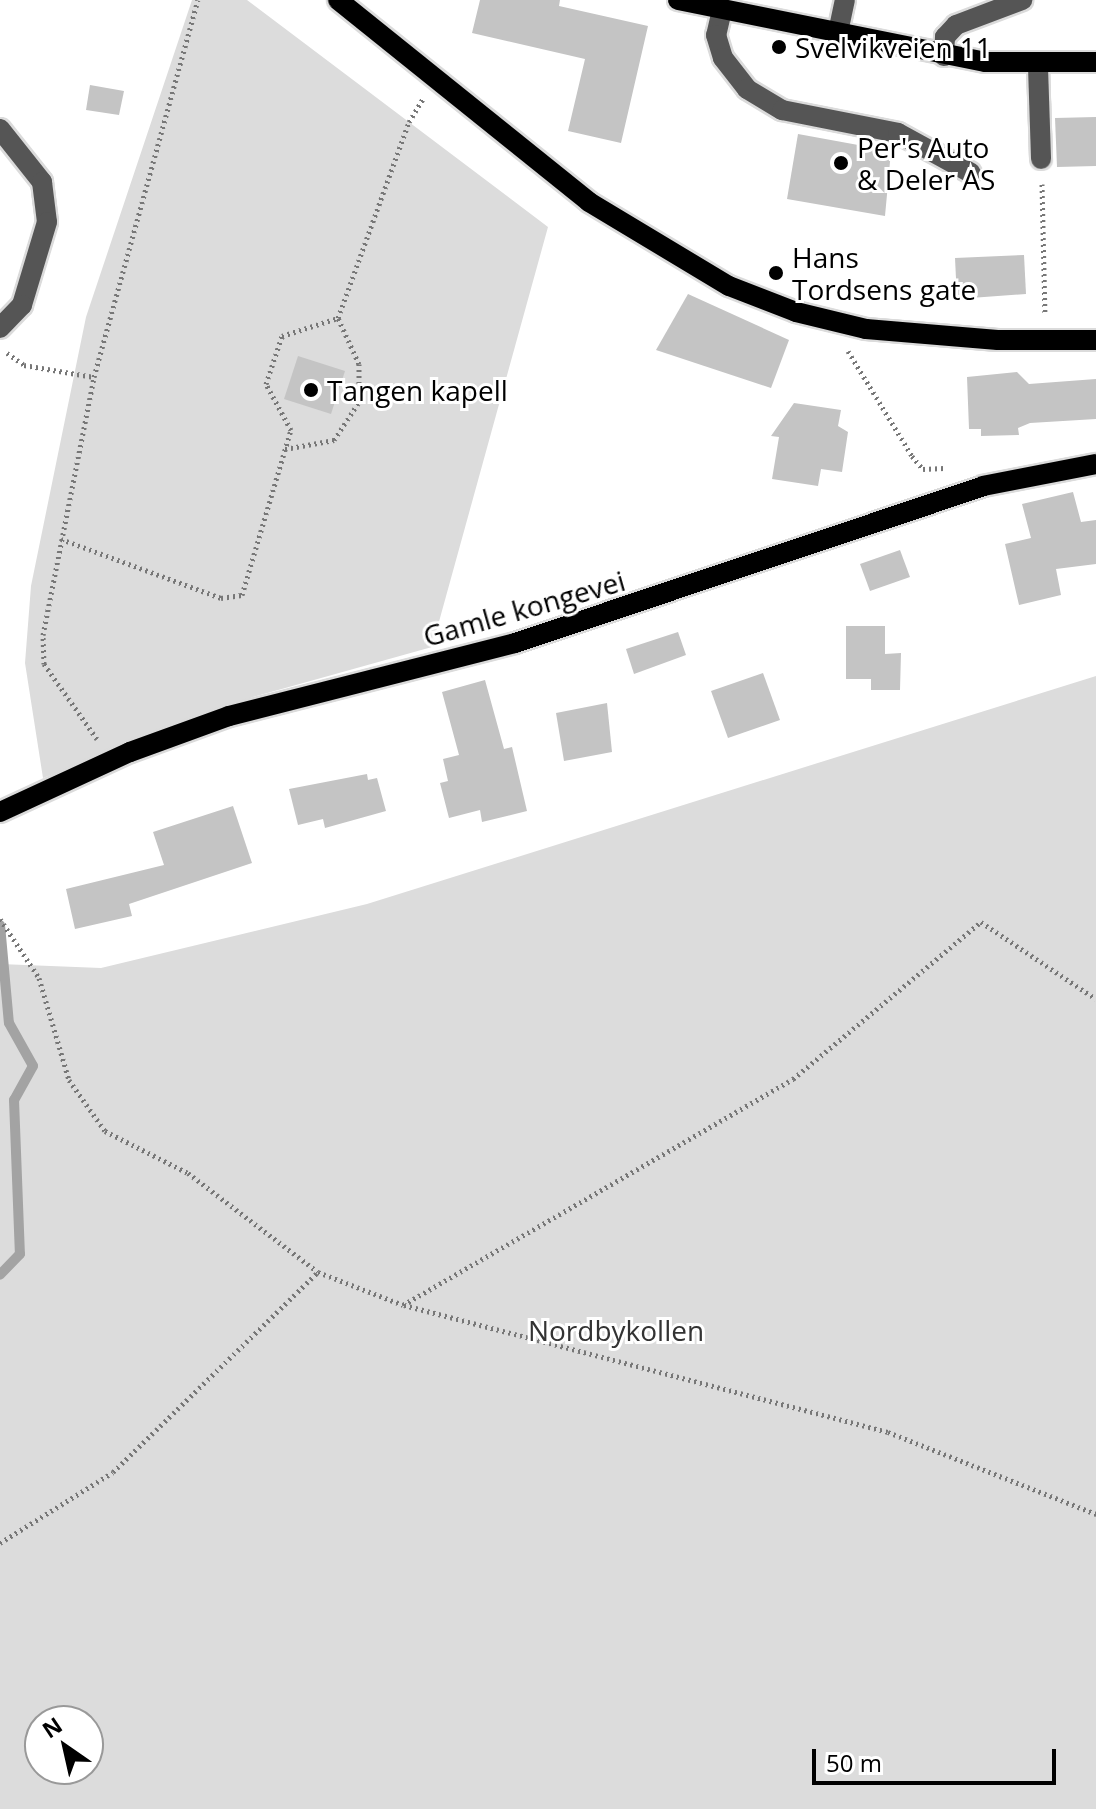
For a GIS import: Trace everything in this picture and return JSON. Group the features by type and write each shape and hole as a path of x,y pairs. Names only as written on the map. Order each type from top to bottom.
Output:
{"main road":[{"path":"338,0 434,81 649,242 729,286 830,322 942,337 1096,340"},
{"path":"678,0 837,37 944,56 1038,67 1096,62"},
{"name":"Gamle kongevei","path":"0,812 106,763 229,716 515,643 911,509 1068,467 1096,464"}],"street":[{"path":"837,37 845,0"},
{"path":"944,56 945,37 956,25 1022,0"},
{"path":"722,10 716,35 723,58 747,89 782,110 898,133 971,173"},
{"path":"1038,67 1041,159"},
{"path":"0,129 42,182 47,222 22,305 0,328"}],"path":[{"path":"106,763 98,740 44,664 61,539 94,377 198,0"},
{"path":"285,449 334,440 359,402 359,364 338,318 409,122 434,81"},
{"path":"1041,159 1045,310"},
{"path":"61,539 221,598 242,595 291,430 266,384 282,336 338,318"},
{"path":"830,322 923,469 953,466"},
{"path":"0,347 24,365 94,377"},
{"path":"0,919 39,978 69,1080 105,1131 188,1173 318,1272 403,1305 888,1432 1096,1514"},
{"path":"403,1305 793,1079 981,922 1096,999"},
{"path":"0,1543 113,1472 318,1272"}],"green space":[{"path":"192,0 247,0 548,227 432,647 253,697 43,778 25,663 31,586 86,317"},
{"name":"Nordbykollen","path":"1096,676 1096,1809 0,1809 0,964 101,968 367,904"}],"building":[{"path":"480,0 560,0 559,6 648,26 621,143 568,131 585,59 472,33"},
{"path":"90,85 124,91 119,115 86,110"},
{"path":"1096,117 1096,166 1057,167 1055,118"},
{"name":"Per's Auto & Deler AS","path":"798,134 891,151 885,216 787,199"},
{"path":"1024,255 1026,294 957,299 955,258"},
{"path":"688,294 789,340 771,388 656,350"},
{"name":"Tangen kapell","path":"298,356 345,371 331,414 284,399"},
{"path":"1017,372 1029,384 1096,379 1096,419 1030,423 1018,428 1019,435 981,436 981,429 969,429 967,377"},
{"path":"794,403 841,410 838,426 848,432 842,472 821,469 818,486 772,479 779,437 771,436"},
{"path":"1073,492 1081,522 1096,520 1096,564 1056,569 1061,595 1019,605 1005,544 1031,538 1022,504"},
{"path":"900,550 910,577 870,591 860,564"},
{"path":"846,626 885,626 885,654 901,653 900,690 871,690 871,679 846,679"},
{"path":"678,632 686,655 634,674 626,649"},
{"path":"763,673 780,720 728,738 711,691"},
{"path":"485,680 504,749 512,747 527,811 482,822 480,810 449,818 440,783 448,781 443,759 459,755 442,692"},
{"path":"607,703 612,752 564,761 556,713"},
{"path":"367,774 368,780 377,778 386,811 325,828 323,819 298,825 289,789"},
{"path":"233,806 252,863 129,904 132,916 75,929 66,889 164,865 153,832"}],"waterway":[{"path":"0,925 9,1023 33,1066 14,1100 20,1254 0,1275"}],"place":[{"name":"Svelvikveien 11","path":"779,47"},
{"name":"Per's Auto & Deler AS","path":"841,163"},
{"name":"Hans Tordsens gate","path":"776,273"},
{"name":"Tangen kapell","path":"311,390"}]}
